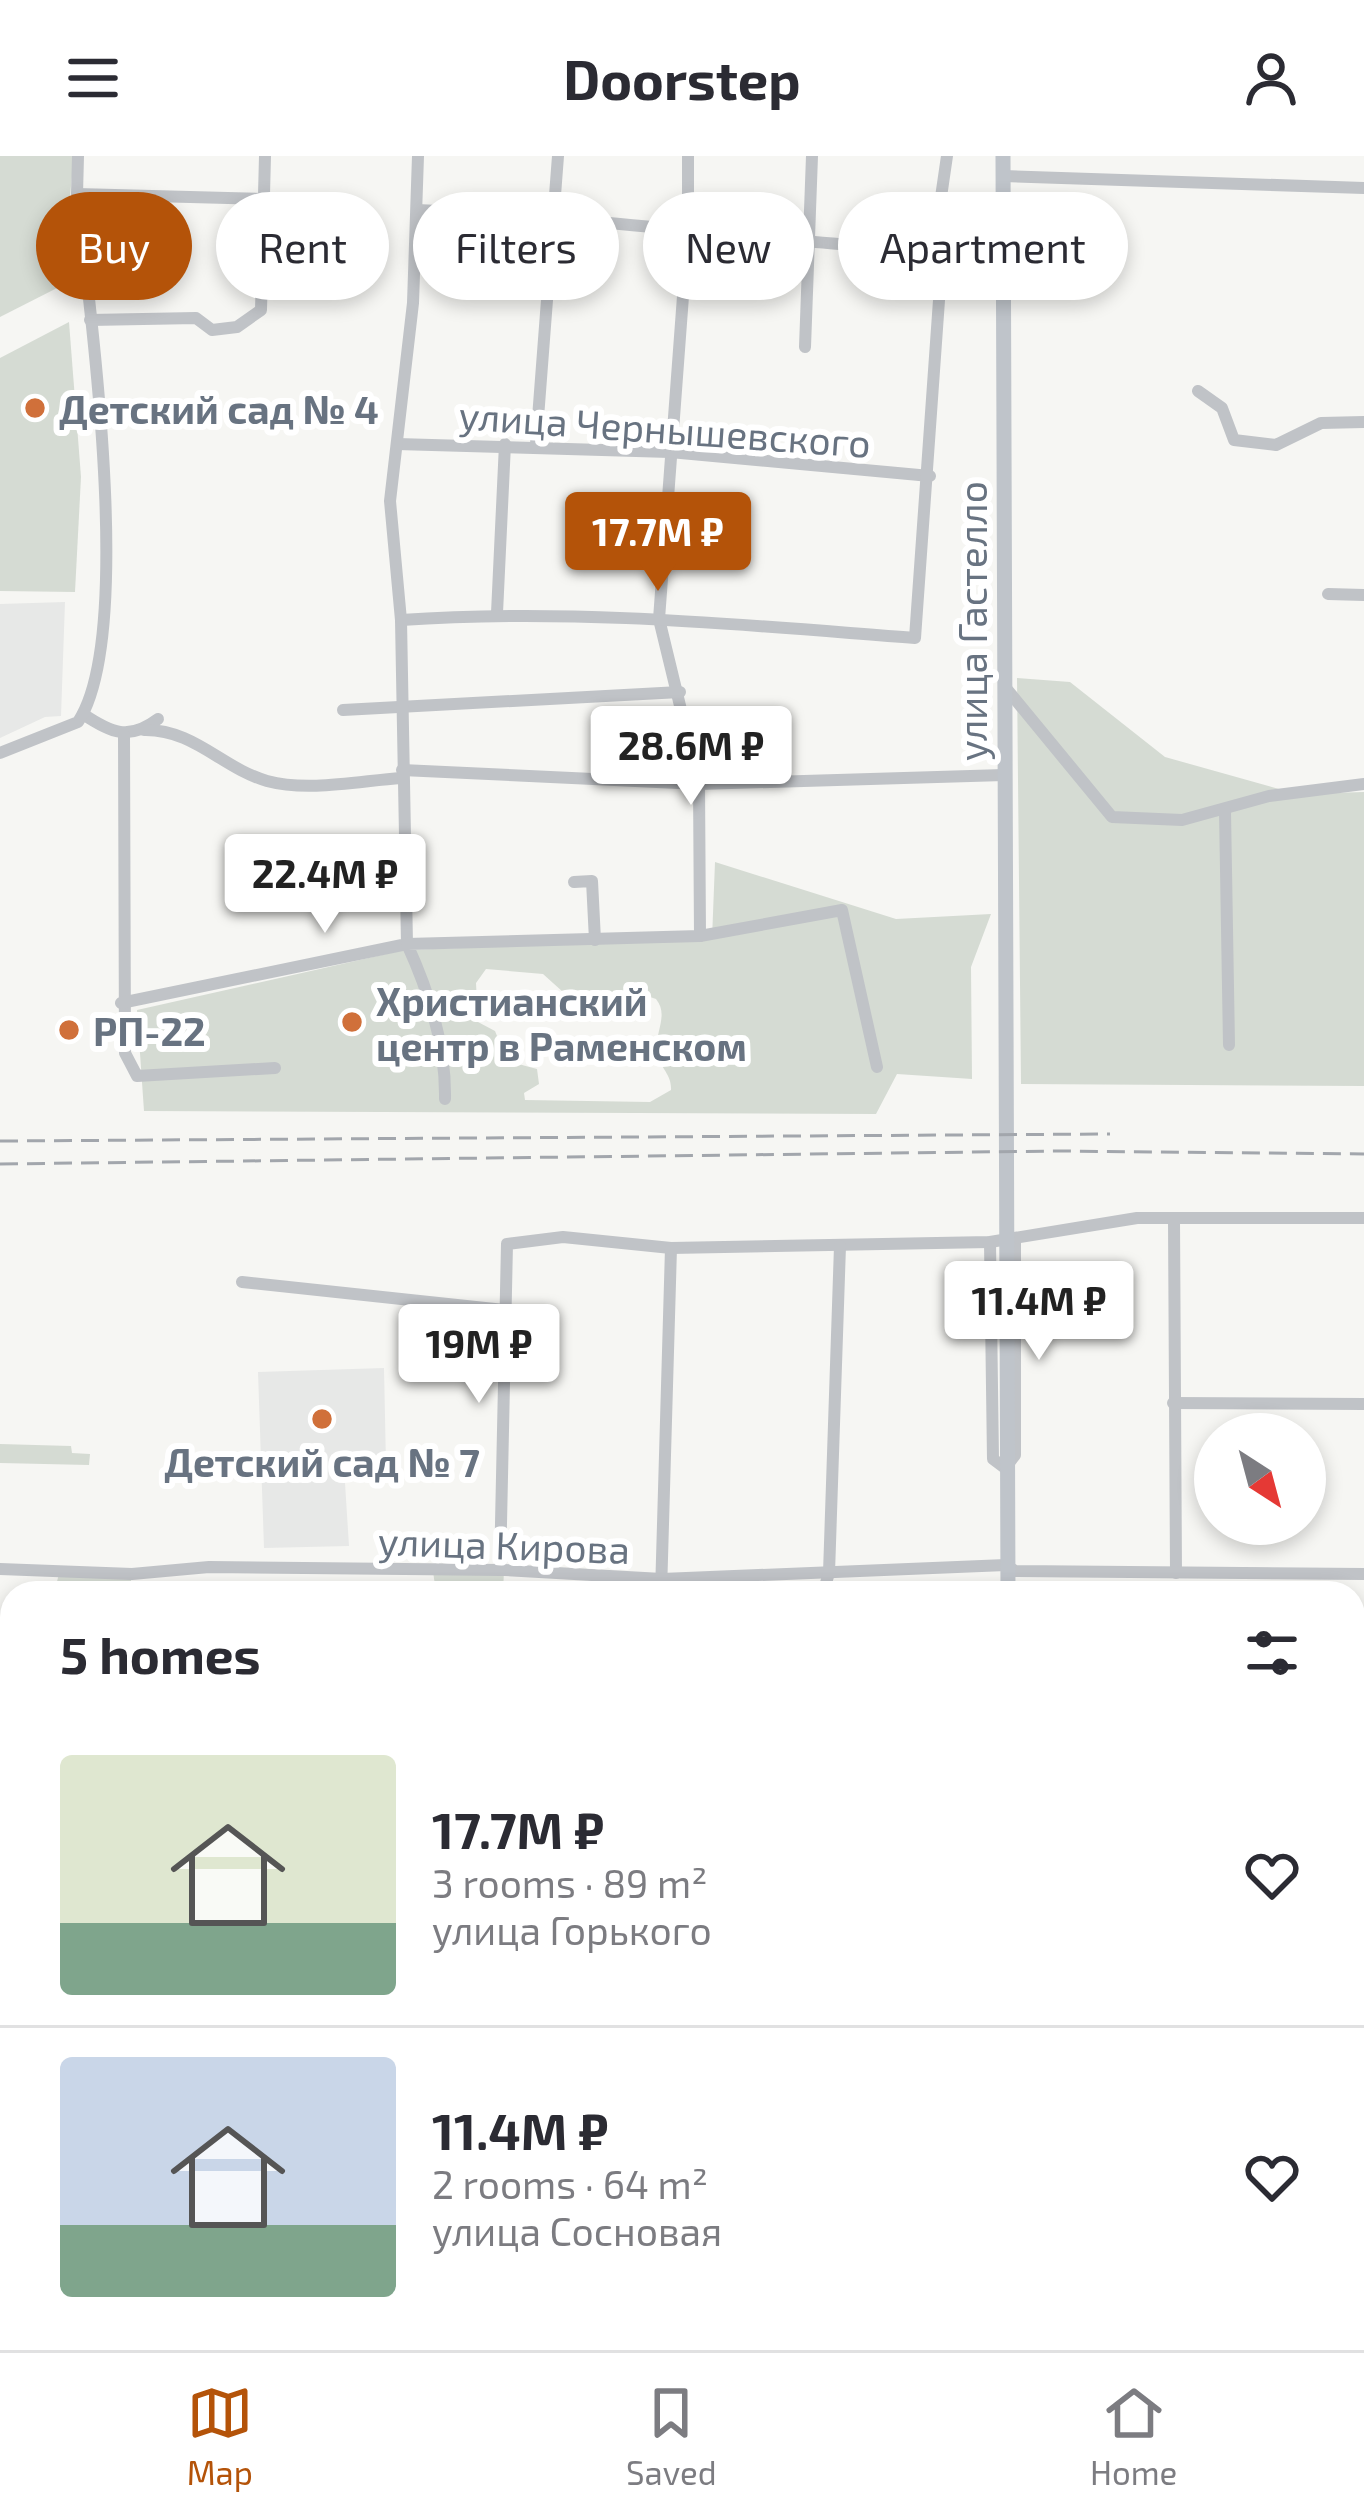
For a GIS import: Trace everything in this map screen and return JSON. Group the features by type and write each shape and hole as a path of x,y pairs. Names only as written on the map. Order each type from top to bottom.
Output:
{"main road":[{"name":"улица Гастелло","path":"1003,156 1004,192"},
{"name":"улица Гастелло","path":"1006,300 1003,1327 1007,1581"}],"street":[{"path":"77,192 78,156"},
{"path":"263,192 265,156"},
{"path":"417,192 418,156"},
{"path":"558,156 558,192"},
{"path":"688,156 688,192"},
{"path":"812,156 812,192"},
{"path":"942,192 947,156"},
{"path":"1003,176 1364,188"},
{"path":"0,753 78,722 95,686 103,595 102,442 88,300"},
{"path":"90,320 196,318 212,331 237,327 261,310 261,300"},
{"path":"413,300 391,519 401,620 407,944 426,984 446,1064 445,1100"},
{"path":"536,444 547,300"},
{"path":"682,300 659,619 699,784 700,936"},
{"path":"806,347 809,300"},
{"path":"401,620 497,613 659,619 915,638 940,300"},
{"path":"1198,391 1222,408 1234,440 1276,445 1321,423 1364,422"},
{"name":"улица Чернышевского","path":"398,444 536,444 670,452 930,476"},
{"path":"497,613 505,444"},
{"path":"1328,594 1364,595"},
{"path":"1005,687 1112,817 1182,820 1269,796 1364,784"},
{"path":"343,710 680,692"},
{"path":"83,714 112,733 145,730 185,736 260,779 286,785 401,774 699,784 1004,775"},
{"path":"145,730 158,719"},
{"path":"124,734 121,1003 125,1053 137,1076 275,1068"},
{"path":"1225,811 1229,1045"},
{"path":"574,882 592,881 595,940"},
{"path":"121,1003 407,944 700,936 842,910 877,1067"},
{"path":"500,1570 507,1244 563,1237 671,1248 990,1242 1137,1218 1364,1218"},
{"path":"1174,1220 1176,1574"},
{"path":"990,1242 992,1460 1005,1468 1015,1455 1015,1238"},
{"path":"827,1581 840,1246"},
{"path":"662,1581 671,1248"},
{"path":"242,1282 505,1310"},
{"path":"1173,1402 1364,1404"},
{"name":"улица Кирова","path":"726,1581 1006,1565 1015,1571 1364,1574"},
{"name":"улица Кирова","path":"0,1569 132,1574 209,1567 500,1570 611,1581"}],"shaded area":[{"path":"0,156 74,156 70,192 36,192 36,299 0,317"},
{"path":"69,322 81,477 75,592 0,591 0,358"},
{"path":"65,602 61,716 45,717 0,738 0,604"},
{"path":"1017,678 1070,682 1165,757 1297,794 1364,792 1364,1086 1021,1084"},
{"path":"715,862 896,919 991,914 971,967 972,1079 897,1074 876,1114 144,1111 137,1010 404,950 712,939","holes":["486,969 543,974 563,992 588,1001 641,994 656,999 662,1017 657,1051 671,1090 650,1102 525,1100 524,1093 539,1084 537,1069 507,1061 495,1031 478,1022 476,983"]},
{"name":"Детский сад № 7","path":"384,1368 386,1465 344,1467 349,1546 264,1548 258,1372"},
{"path":"0,1444 71,1446 72,1453 90,1454 89,1465 0,1463"},
{"path":"60,1570 132,1574 131,1581 57,1581"},
{"path":"504,1570 504,1581 434,1581 433,1571"}],"railway":[{"path":"0,1141 1110,1134"},
{"path":"0,1164 1059,1151 1364,1154"}],"place":[{"name":"Детский сад № 4","path":"35,408"},
{"name":"Христианский центр в Раменском","path":"352,1022"},
{"name":"РП-22","path":"69,1030"},
{"name":"Детский сад № 7","path":"322,1419"}]}
